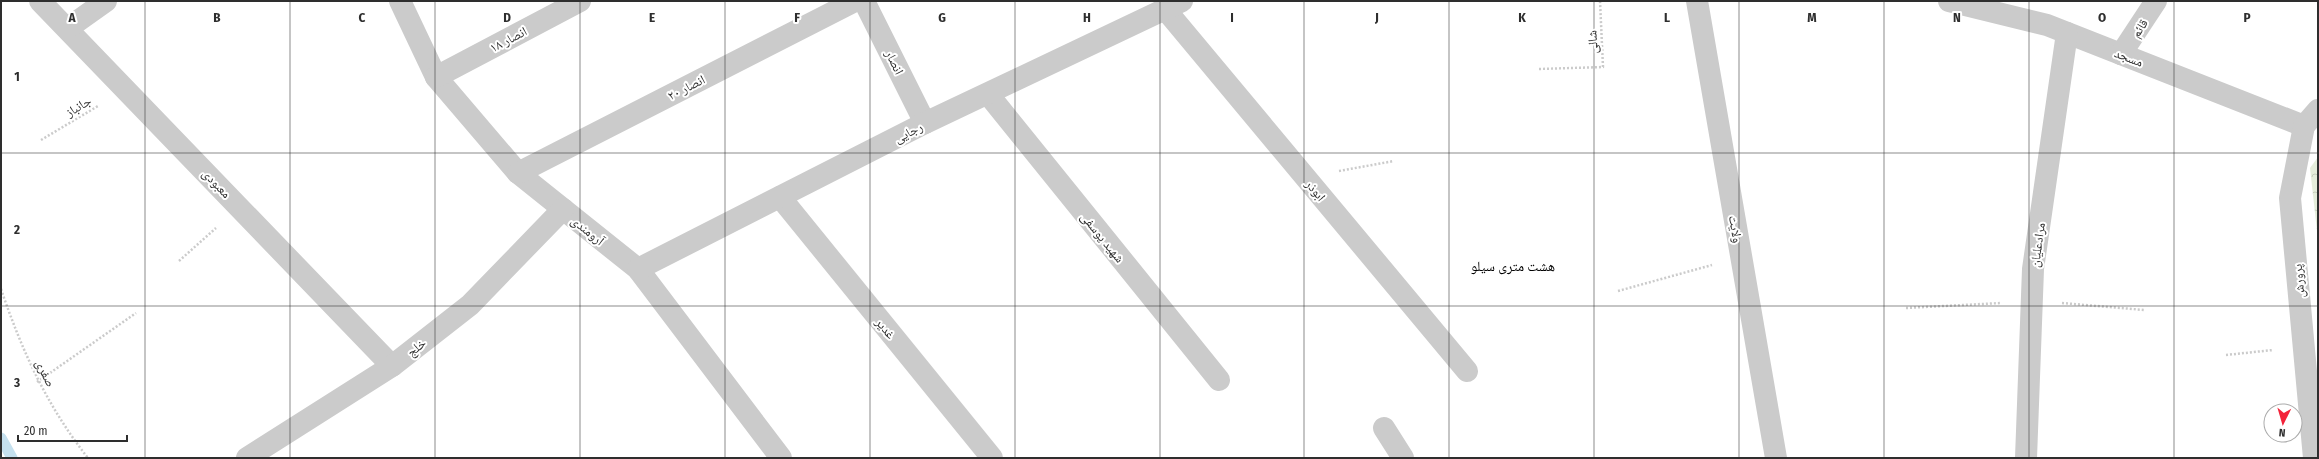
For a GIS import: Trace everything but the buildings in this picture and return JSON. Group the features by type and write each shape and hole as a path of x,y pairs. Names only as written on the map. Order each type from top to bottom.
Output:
{"street":[{"name":"معبودی","path":"40,1 68,28 392,366"},
{"path":"68,28 106,1"},
{"name":"آرومندی","path":"400,1 436,77 518,173 638,270 781,458"},
{"name":"انصار ۱۸","path":"436,77 580,1"},
{"name":"انصار ۲۰","path":"518,173 855,1"},
{"name":"انصار","path":"864,1 925,123"},
{"name":"ولایت","path":"1697,1 1776,458"},
{"name":"مسجد","path":"1949,1 2015,9 2047,25 2121,54 2311,118"},
{"name":"قائم","path":"2121,54 2156,1"},
{"name":"رجایی","path":"638,270 925,123 1174,5"},
{"name":"ابوذر","path":"1174,5 1305,177 1467,371"},
{"name":"مرادعلیان","path":"2026,458 2033,269 2067,33"},
{"name":"شهید یوسفی","path":"988,94 1219,380"},
{"name":"پرورش","path":"2311,118 2290,198 2314,458"},
{"name":"غدیر","path":"780,198 992,458"},
{"name":"خلج","path":"247,458 392,366 470,305 563,209"},
{"path":"1384,428 1403,458"}],"path":[{"name":"شالی","path":"1539,69 1603,67 1600,1"},
{"name":"جانباز","path":"41,140 126,89"},
{"path":"1305,177 1394,161"},
{"path":"179,261 240,207"},
{"path":"1618,291 1741,257"},
{"name":"صفری","path":"1,289 37,382 67,431 88,458"},
{"path":"37,382 136,313"},
{"path":"2226,355 2304,347"}],"green space":[{"path":"2318,157 2318,240 2310,168"}],"waterway":[{"path":"1,438 12,458"}],"district":[{"name":"هشت متری سیلو","path":"1513,266"}]}
